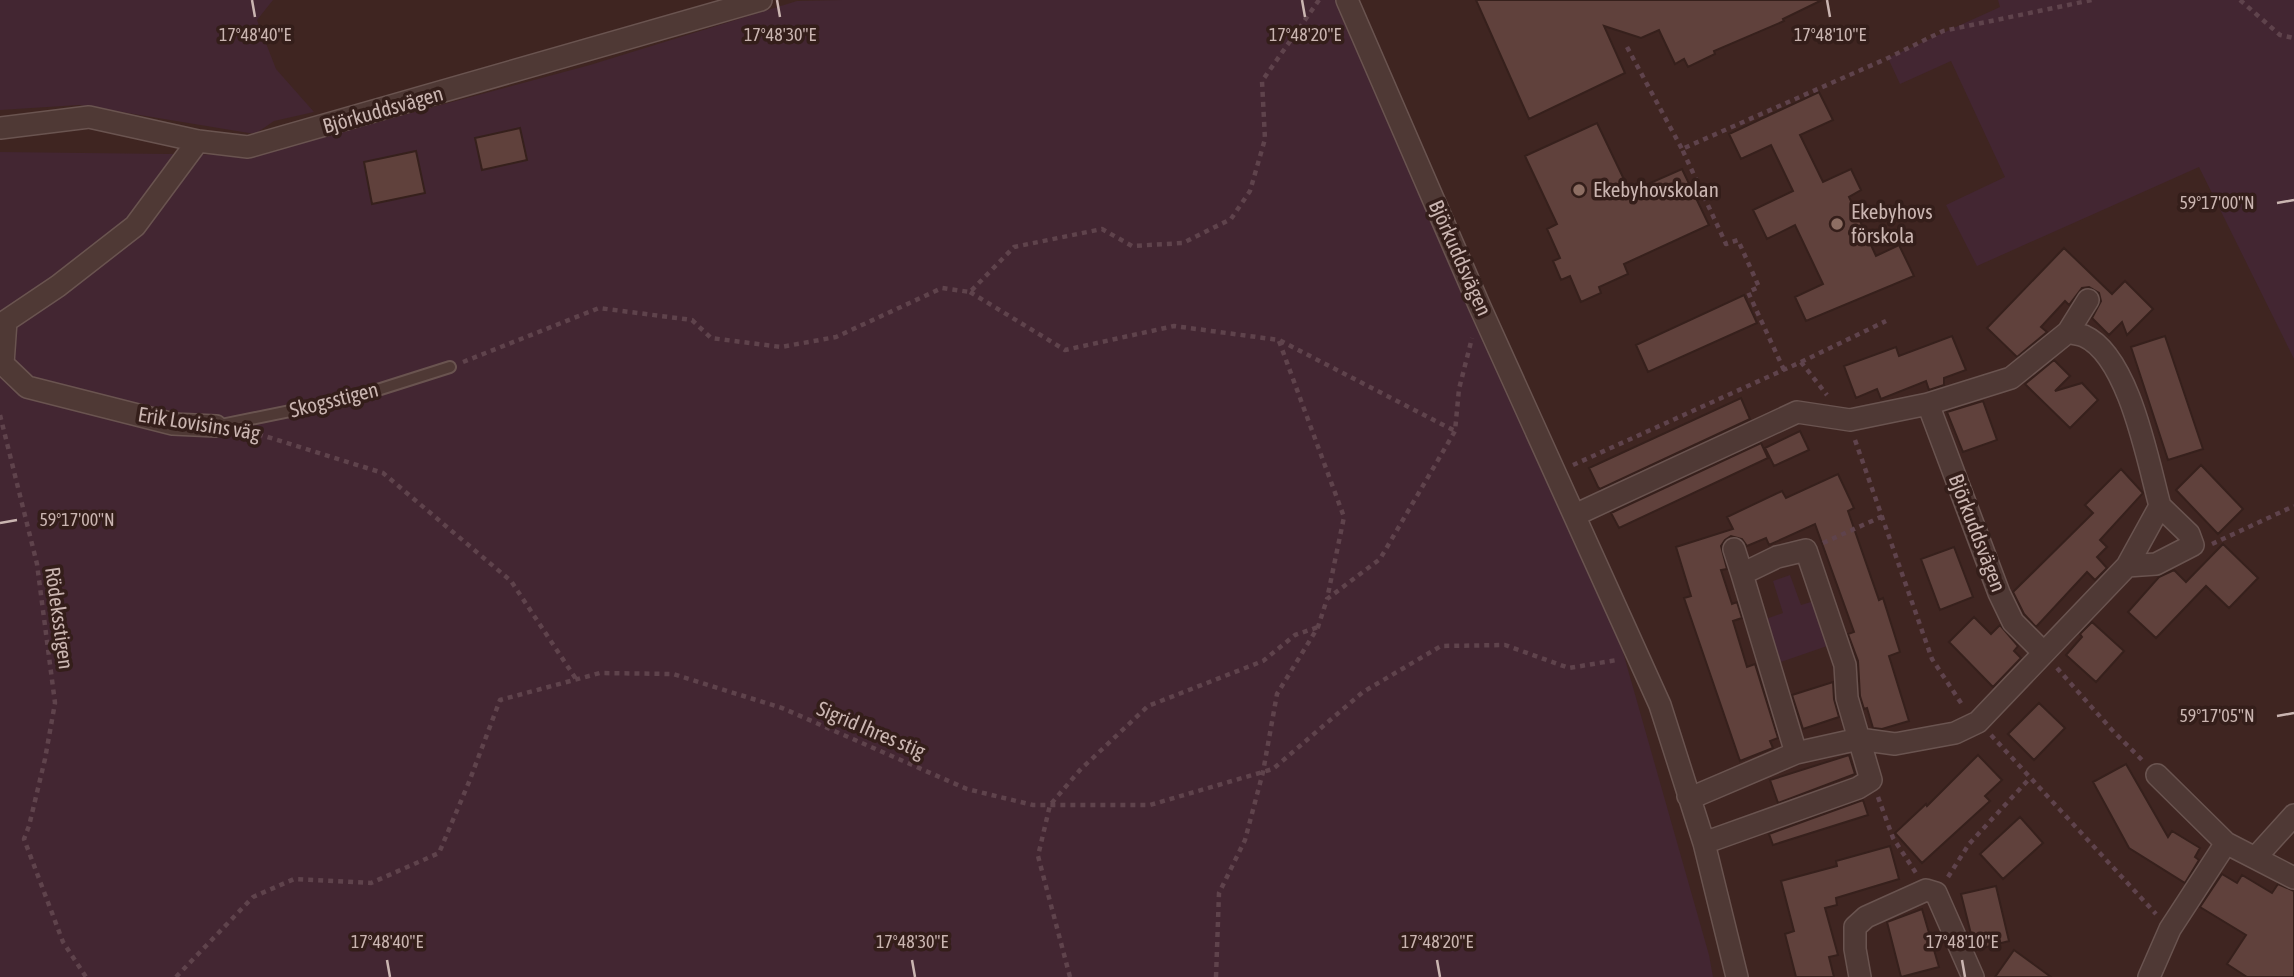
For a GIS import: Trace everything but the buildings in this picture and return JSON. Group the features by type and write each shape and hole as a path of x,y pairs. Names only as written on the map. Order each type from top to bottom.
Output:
{"street":[{"name":"Björkuddsvägen","path":"0,128 89,117 198,142 248,147 761,0"},
{"name":"Björkuddsvägen","path":"1348,0 1480,307 1660,705 1704,843 1737,977"},
{"name":"Erik Lovisins väg","path":"198,142 135,226 58,286 3,319 3,364 27,387 173,424 216,426"},
{"path":"1575,515 1797,412 1850,420 1928,404 2011,377 2068,332 2088,300"},
{"path":"2068,332 2085,337 2106,355 2129,392 2160,506 2189,534 2193,545 2156,564 2127,566"},
{"name":"Björkuddsvägen","path":"1928,404 1999,593 2013,622 2043,652"},
{"path":"1688,796 1700,794 1796,754 1859,739 1895,744 1955,733 1978,722 2127,566 2160,506"},
{"path":"1734,549 1796,754"},
{"path":"1704,843 1858,788 1871,780 1847,698 1844,665 1806,550 1777,557 1742,574"},
{"path":"2157,775 2226,843 2294,878"},
{"path":"2256,857 2294,815"},
{"path":"2149,977 2170,929 2226,843"},
{"path":"1860,977 1854,927 1866,917 1931,891 1973,977"}],"lane":[{"name":"Skogsstigen","path":"216,426 349,399 450,367"}],"path":[{"path":"970,292 1014,247 1102,229 1132,246 1183,243 1231,219 1250,191 1265,139 1262,81 1319,0"},
{"path":"1682,149 1943,31 2092,0"},
{"path":"2241,0 2280,36 2294,38"},
{"path":"1627,47 1682,149 1726,244 1738,240 1759,287 1748,292 1784,370"},
{"path":"450,367 600,308 692,320 711,338 781,347 836,337 942,288 970,292 1066,350 1174,327 1279,340 1455,431"},
{"path":"1327,599 1380,559 1455,431 1459,389 1480,307"},
{"path":"1572,465 1886,321"},
{"path":"1216,977 1219,893 1245,840 1263,772 1278,694 1318,627 1345,517 1279,340"},
{"path":"1801,362 1850,420 1931,659 1956,698 2170,929"},
{"name":"Rödeksstigen","path":"0,415 37,564 55,703 24,839 64,942 86,977"},
{"name":"Erik Lovisins väg","path":"250,432 383,473 511,581 576,679"},
{"path":"2193,545 2206,546 2294,506"},
{"path":"1806,550 1883,516"},
{"path":"1070,977 1038,856 1050,805 1080,770 1148,706 1262,661 1295,635 1318,627"},
{"name":"Sigrid Ihres stig","path":"176,977 253,897 294,879 371,883 439,853 499,700 600,673 673,674 782,708 967,789 1033,804 1150,806 1273,769 1363,692 1441,646 1504,645 1569,668 1639,656"},
{"path":"2043,652 2112,730 2157,775"},
{"path":"1871,780 1892,838 1931,891 1969,844 2030,778"}],"shaded area":[{"path":"0,0 273,0 257,20 276,69 314,112 274,121 255,134 79,105 0,110"},
{"path":"1336,0 1615,624 1713,977 0,977 0,152 254,155 590,65 797,1"},
{"path":"1998,0 2294,0 2294,359 2199,167 1977,266 1946,205 2005,177 1951,61 1900,84 1888,58 2000,7"},
{"path":"1790,575 1801,605 1814,601 1830,645 1775,664 1760,621 1783,613 1773,581"}],"place":[{"name":"Ekebyhovskolan","path":"1579,190"},
{"name":"Ekebyhovs förskola","path":"1837,224"}]}
